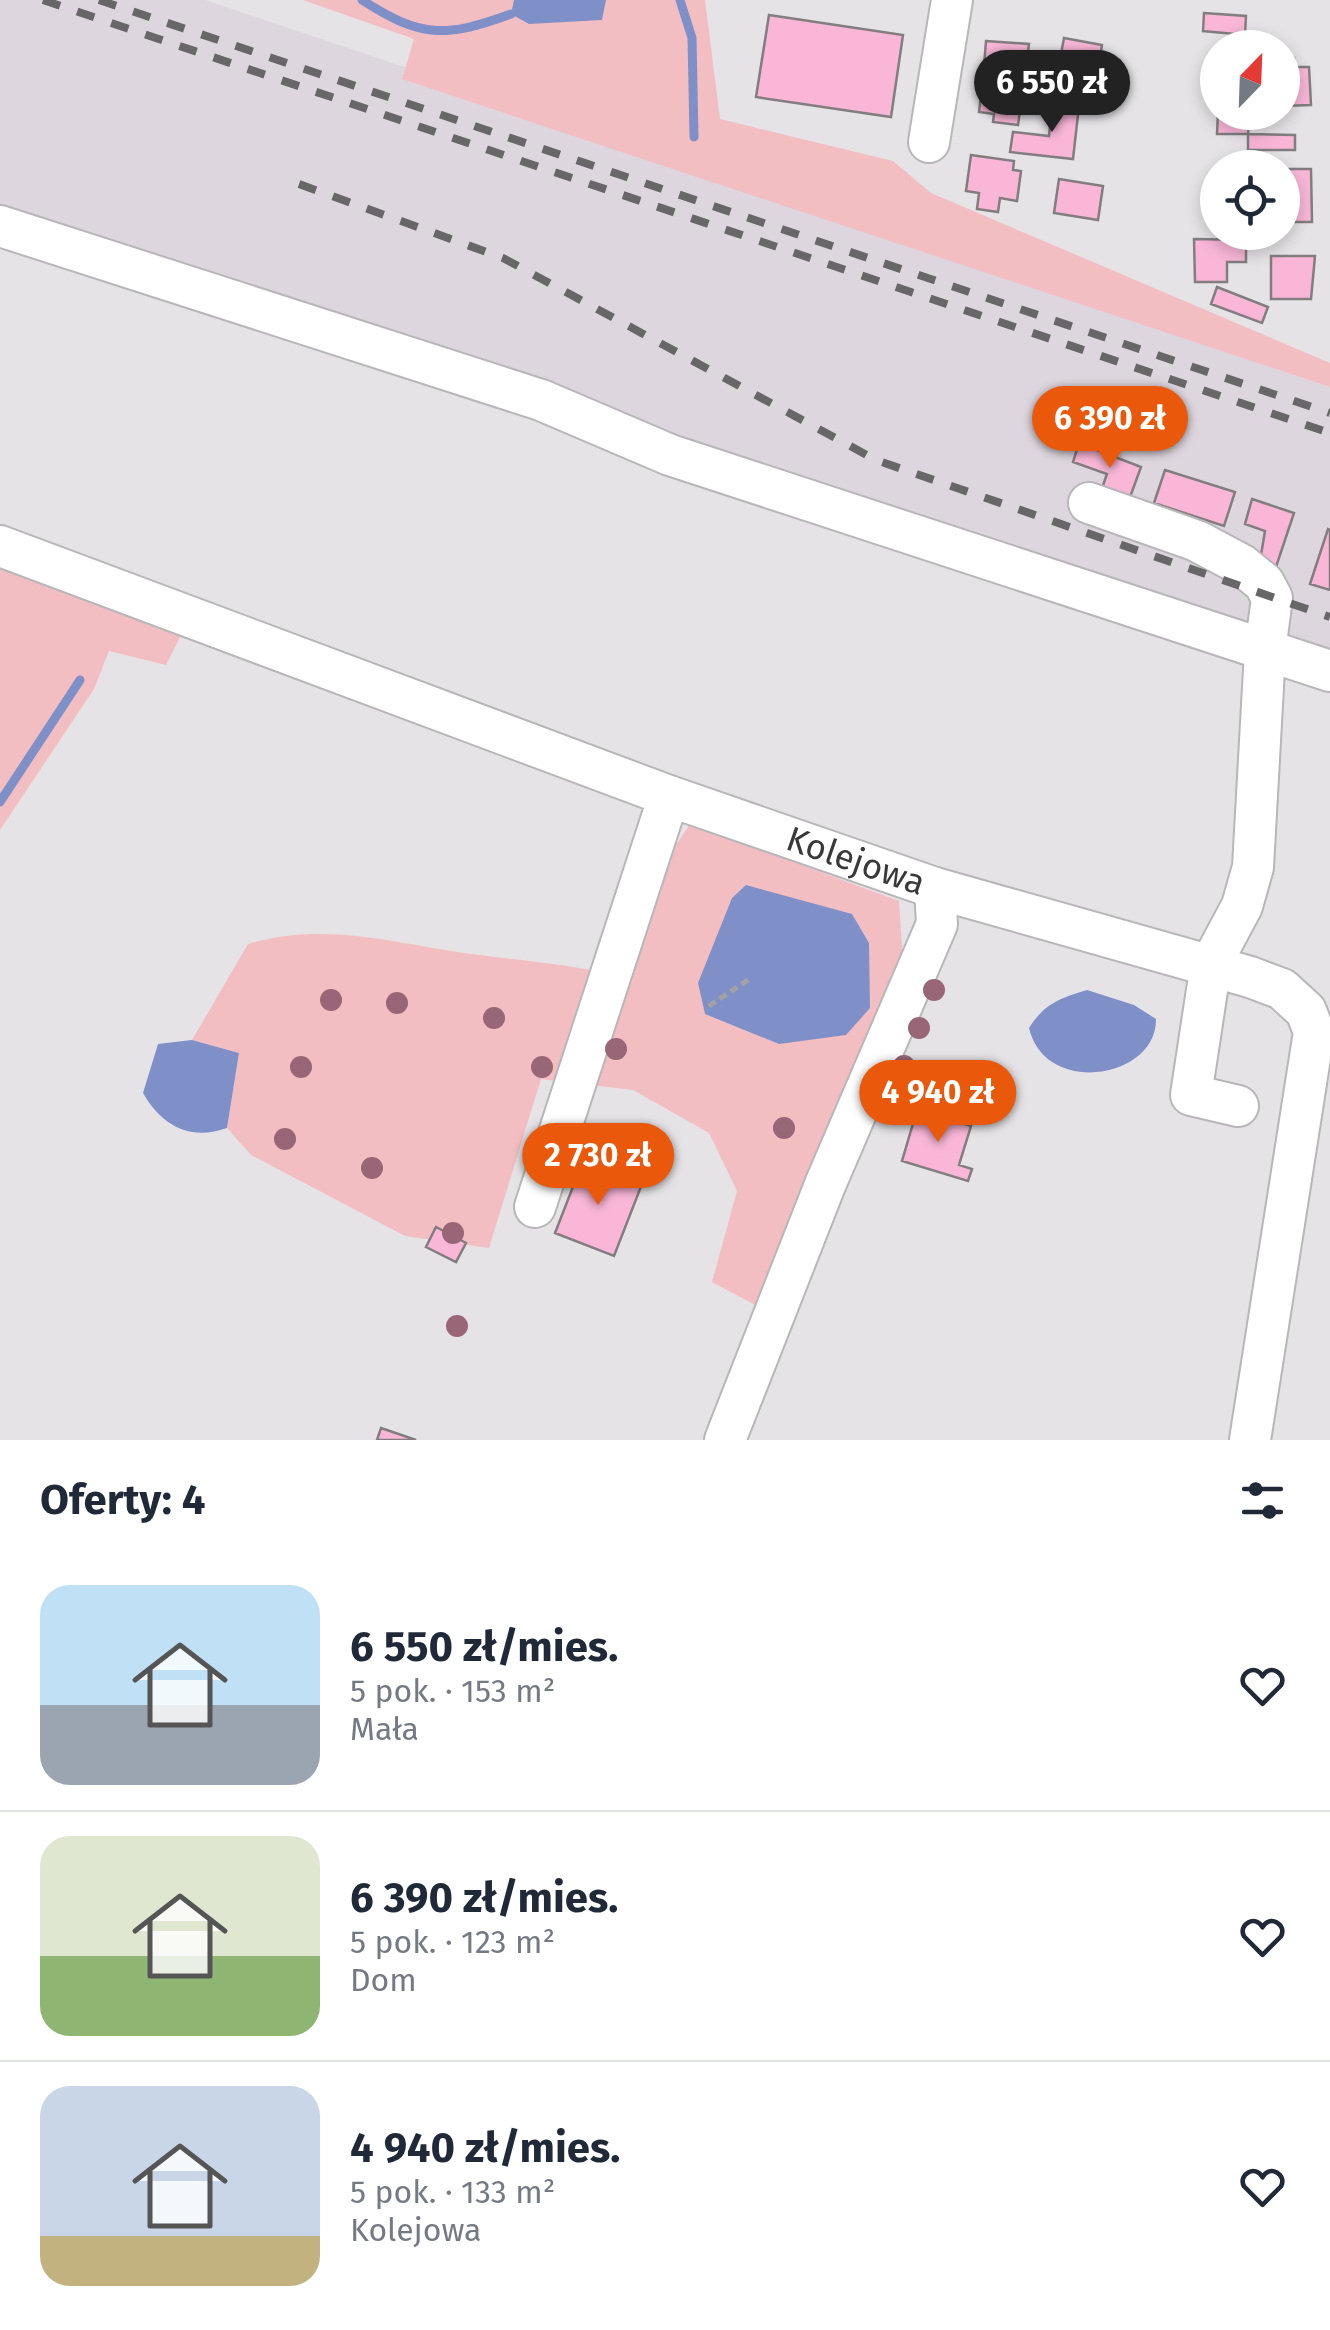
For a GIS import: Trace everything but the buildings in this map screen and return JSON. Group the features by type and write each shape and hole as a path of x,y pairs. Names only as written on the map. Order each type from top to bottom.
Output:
{"street":[{"path":"930,142 952,0"},
{"path":"0,226 541,400 670,455 1330,671"},
{"path":"1089,503 1198,541 1242,564 1264,584 1272,598 1264,651 1253,866 1242,906 1211,964 1191,1095 1238,1106"},
{"name":"Kolejowa","path":"0,546 669,796 934,888 1211,964 1282,989 1318,1009 1250,1440"},
{"path":"535,1207 669,796"},
{"path":"724,1440 825,1185 936,924 934,888"}],"path":[{"path":"709,1006 751,978"}],"shaded area":[{"path":"0,0 206,0 1330,380 1330,681 0,238"},
{"path":"303,0 705,0 720,119 893,161 931,193 1330,363 1330,387 402,79 414,39"},
{"path":"0,569 184,629 166,665 109,651 94,689 0,830"},
{"path":"690,824 899,901 903,963 785,1321 712,1282 737,1191 709,1133 633,1090 541,1079 489,1248 405,1236 251,1155 227,1128 239,1053 192,1040 248,944 277,937 334,934 617,976 648,887"}],"water":[{"path":"514,0 606,0 602,20 529,24 511,14"},
{"path":"746,885 852,914 869,943 870,1008 846,1035 779,1044 705,1014 698,983 732,898"},
{"path":"1087,990 1134,1005 1156,1019 1151,1039 1139,1055 1099,1072 1076,1071 1056,1064 1039,1050 1029,1028 1035,1020 1054,1003"},
{"path":"192,1040 239,1053 227,1128 201,1133 178,1128 159,1114 143,1093 158,1044"}],"waterway":[{"path":"362,0 401,22 434,30 468,27 511,14"},
{"path":"680,0 692,38 694,137"},
{"path":"0,802 80,680"}],"railway":[{"path":"43,0 1330,433"},
{"path":"99,0 1330,413"},
{"path":"299,184 503,258 876,460 1330,617"}]}
